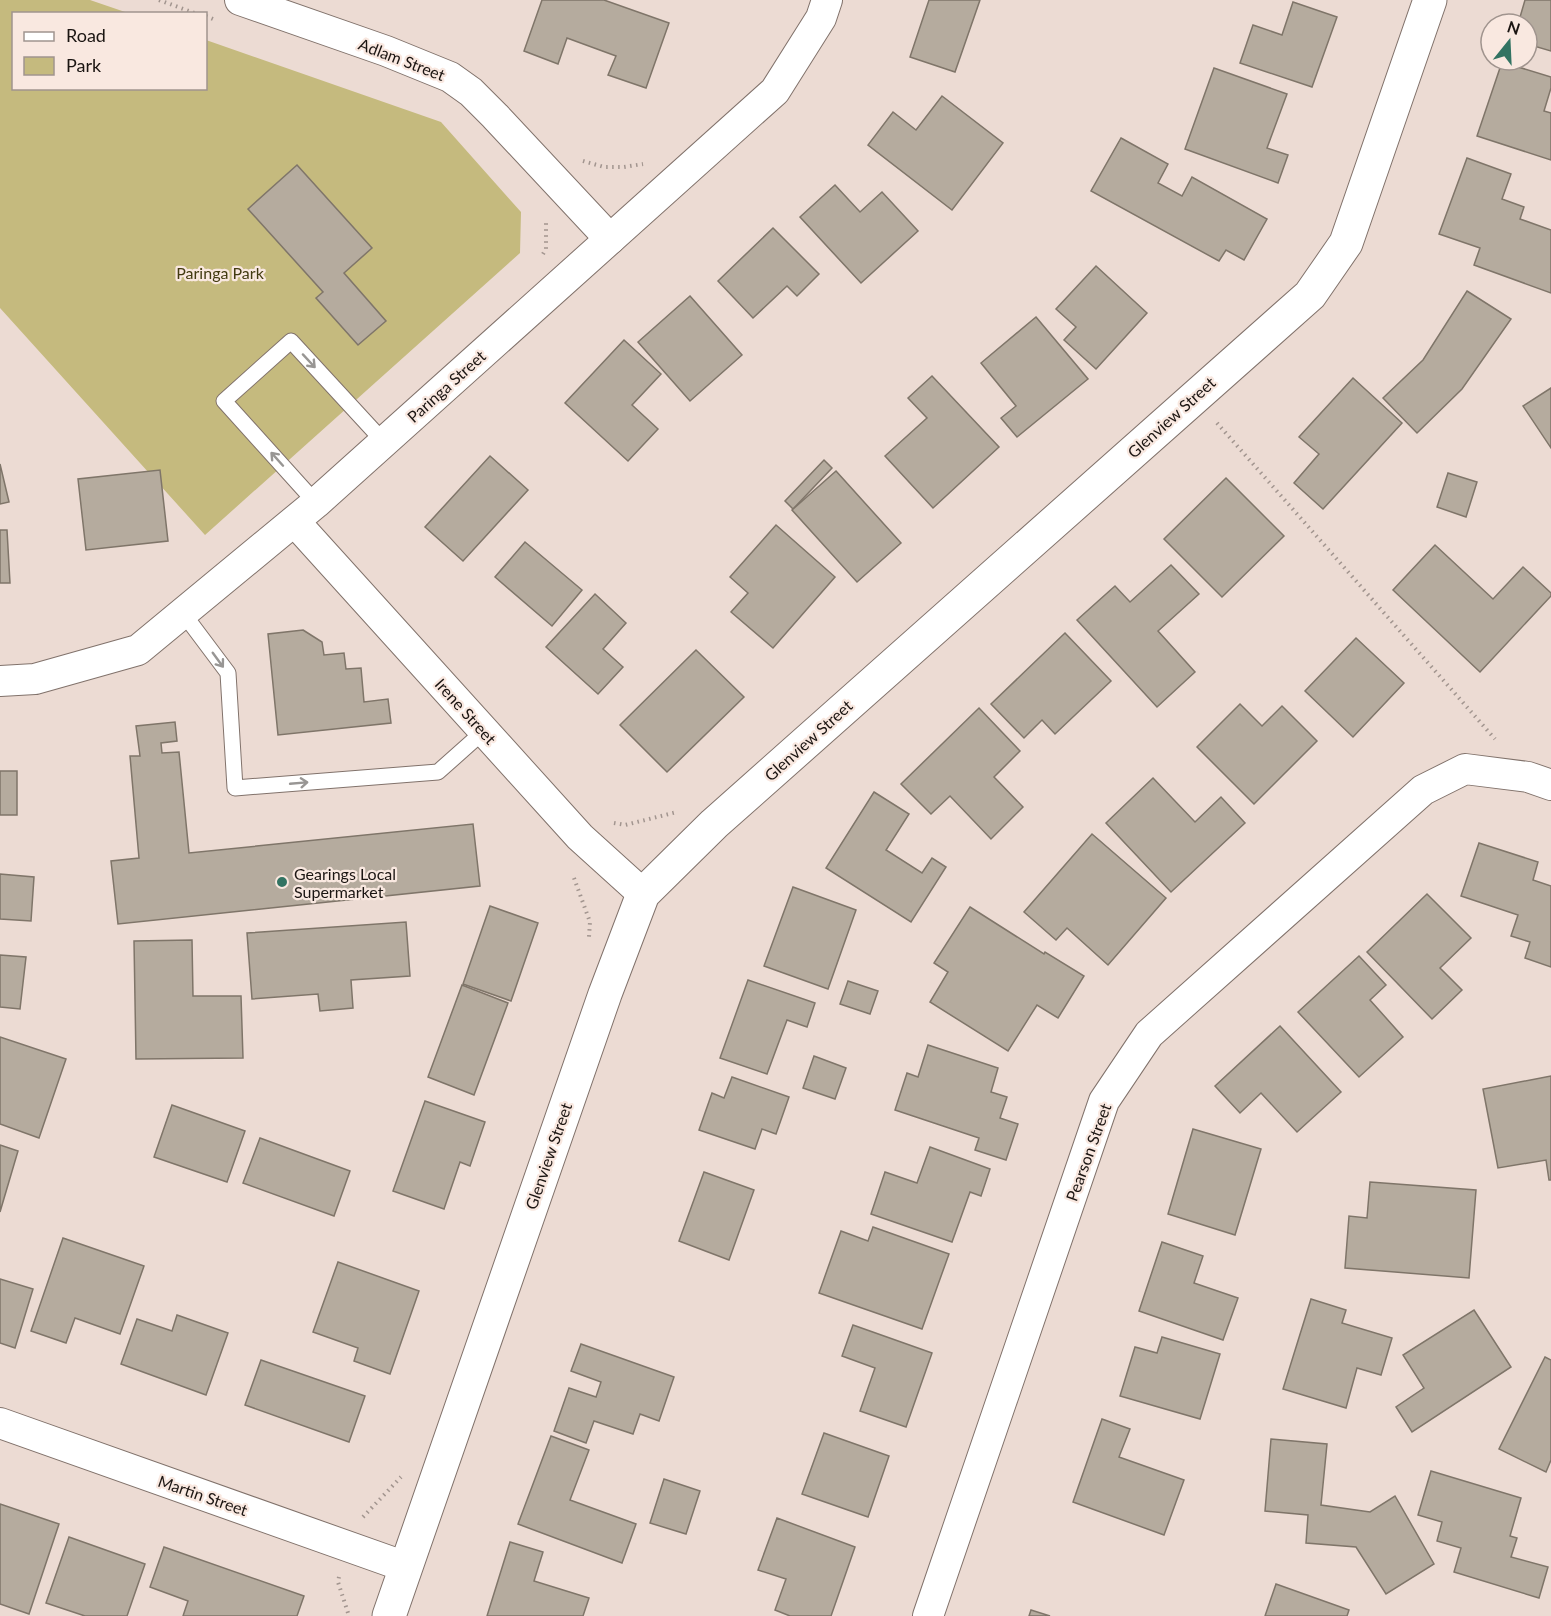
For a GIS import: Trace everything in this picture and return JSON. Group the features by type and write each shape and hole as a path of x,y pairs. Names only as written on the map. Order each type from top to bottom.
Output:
{"street":[{"name":"Adlam Street","path":"240,0 386,51 450,77 471,92 495,116 610,239"},
{"name":"Paringa Street","path":"0,681 34,679 138,650 183,613 305,512 775,91 821,18 827,0"},
{"name":"Glenview Street","path":"389,1616 604,994 643,894 714,824 1310,295 1346,243 1430,0"},
{"name":"Irene Street","path":"305,512 484,731 580,837 643,894"},
{"name":"Pearson Street","path":"928,1616 1104,1101 1149,1034 1423,790 1465,769 1528,777 1551,785"},
{"name":"Martin Street","path":"0,1423 406,1567"}],"lane":[{"path":"305,512 224,401 291,341 384,441"},
{"path":"183,613 228,673 235,788 438,772 484,731"}],"path":[{"path":"159,0 192,12"},
{"path":"207,16 217,20"},
{"path":"578,160 604,167 624,167 651,161"},
{"path":"1217,423 1500,744 1490,744"},
{"path":"604,821 625,825 686,810"},
{"path":"340,1570 338,1582 349,1616"}],"green space":[{"name":"Paringa Park","path":"0,0 90,0 125,12 12,12 12,90 207,90 207,40 441,122 521,212 520,253 205,535 0,308"}],"building":[{"path":"542,0 604,0 669,23 646,88 608,75 616,56 567,38 558,64 524,51"},
{"path":"929,0 980,0 955,72 910,57"},
{"path":"1525,0 1551,0 1551,51 1539,48 1539,12 1522,12"},
{"path":"1293,2 1337,17 1312,87 1240,63 1253,25 1282,35"},
{"path":"1214,68 1287,94 1267,148 1288,155 1278,183 1185,149"},
{"path":"1499,72 1535,72 1551,77 1551,88 1544,111 1551,113 1551,160 1477,136"},
{"path":"942,96 1003,143 952,210 868,145 893,112 916,130"},
{"path":"1121,138 1168,164 1158,183 1182,196 1192,177 1267,219 1244,260 1226,250 1219,261 1091,191"},
{"path":"1467,158 1511,174 1502,199 1524,207 1520,219 1551,230 1551,293 1474,265 1480,248 1439,234"},
{"path":"297,165 372,248 344,273 386,321 358,345 316,298 323,292 248,209"},
{"path":"835,185 860,212 882,192 918,231 861,283 800,217"},
{"path":"773,228 819,274 797,296 787,286 753,318 718,281"},
{"path":"1096,266 1147,313 1096,369 1064,340 1076,327 1056,309"},
{"path":"1467,291 1511,319 1462,389 1417,433 1383,398 1423,360"},
{"path":"690,296 742,355 690,401 638,342"},
{"path":"1036,317 1088,379 1017,437 1001,418 1016,406 981,363"},
{"path":"624,340 661,374 632,405 658,429 628,461 565,403"},
{"path":"932,376 999,447 933,508 885,456 927,418 908,398"},
{"path":"1353,378 1402,423 1323,509 1294,483 1319,454 1299,437"},
{"path":"1551,388 1551,448 1523,406"},
{"path":"490,456 528,490 463,561 425,527"},
{"path":"824,460 832,468 793,509 785,501"},
{"path":"0,464 9,502 0,504"},
{"path":"160,470 168,541 86,550 78,479"},
{"path":"836,471 901,543 857,582 792,510"},
{"path":"1448,473 1477,482 1466,517 1437,507"},
{"path":"1226,478 1284,536 1222,597 1164,539"},
{"path":"776,525 835,577 773,648 731,612 748,593 730,577"},
{"path":"0,530 7,530 10,583 0,583"},
{"path":"525,542 582,590 552,626 495,577"},
{"path":"1435,545 1493,599 1523,567 1551,593 1551,596 1480,672 1393,590"},
{"path":"1171,565 1199,594 1158,631 1195,672 1157,707 1077,620 1115,586 1130,602"},
{"path":"595,594 626,623 603,649 623,667 598,694 546,647"},
{"path":"303,630 322,642 324,655 344,653 346,669 361,668 364,702 388,699 391,723 278,735 268,634"},
{"path":"1065,633 1111,681 1055,734 1042,720 1024,738 991,704"},
{"path":"1356,638 1404,683 1353,737 1305,691"},
{"path":"696,650 744,697 667,772 620,725"},
{"path":"1240,704 1262,726 1282,706 1317,741 1254,804 1197,747"},
{"path":"979,708 1020,751 994,777 1023,807 991,839 950,796 931,814 901,784"},
{"path":"175,722 177,741 161,743 162,753 179,752 189,853 473,824 480,886 118,924 111,861 139,858 130,756 140,756 136,726"},
{"path":"0,771 17,771 17,815 0,815"},
{"path":"1153,778 1195,822 1221,797 1245,823 1171,892 1106,823"},
{"path":"874,792 909,814 886,850 922,873 932,858 946,867 911,922 826,868"},
{"path":"1092,834 1166,898 1108,965 1067,928 1056,940 1024,912"},
{"path":"1479,843 1538,862 1533,880 1551,886 1551,967 1525,958 1530,942 1511,936 1518,915 1461,896"},
{"path":"0,874 34,877 31,921 0,919"},
{"path":"793,887 856,910 828,989 764,966"},
{"path":"1427,894 1471,938 1440,968 1462,990 1432,1019 1367,952"},
{"path":"490,906 538,923 511,1001 463,984"},
{"path":"970,907 1044,954 1045,952 1084,976 1058,1018 1037,1005 1008,1051 930,1002 948,972 934,963"},
{"path":"406,922 410,976 351,980 353,1008 320,1011 318,994 252,999 247,933"},
{"path":"192,940 193,996 241,996 243,1058 136,1059 134,941"},
{"path":"0,955 26,957 20,1009 0,1007"},
{"path":"1359,956 1386,985 1370,1000 1403,1037 1359,1077 1298,1012"},
{"path":"748,980 815,1003 807,1027 787,1020 767,1074 720,1058"},
{"path":"848,981 878,991 870,1014 840,1004"},
{"path":"462,985 508,1003 474,1095 428,1077"},
{"path":"1280,1026 1341,1092 1297,1132 1261,1093 1240,1113 1215,1086"},
{"path":"0,1037 66,1059 39,1138 0,1124"},
{"path":"928,1045 998,1068 991,1092 1007,1097 1000,1118 1018,1124 1006,1160 975,1150 979,1138 895,1110 907,1073 918,1077"},
{"path":"814,1056 846,1068 835,1099 803,1088"},
{"path":"1551,1076 1551,1180 1549,1180 1546,1160 1498,1168 1483,1089"},
{"path":"732,1077 789,1097 776,1134 762,1129 755,1149 699,1130 712,1093 724,1098"},
{"path":"425,1101 485,1122 470,1166 460,1162 444,1209 393,1191"},
{"path":"172,1105 245,1131 227,1182 154,1157"},
{"path":"1193,1129 1261,1149 1235,1235 1168,1214"},
{"path":"260,1138 350,1171 334,1216 243,1183"},
{"path":"0,1145 18,1151 0,1212"},
{"path":"930,1147 990,1169 981,1196 970,1192 952,1242 871,1214 885,1172 917,1183"},
{"path":"704,1172 754,1190 729,1260 679,1241"},
{"path":"1370,1182 1476,1190 1469,1278 1345,1268 1349,1216 1367,1218"},
{"path":"873,1227 949,1254 922,1329 819,1293 841,1231 868,1241"},
{"path":"63,1238 144,1266 120,1334 75,1318 66,1343 31,1331"},
{"path":"1162,1242 1203,1256 1194,1283 1238,1298 1223,1340 1139,1311"},
{"path":"338,1262 419,1291 390,1374 354,1361 358,1348 313,1332"},
{"path":"0,1279 33,1289 15,1348 0,1343"},
{"path":"1311,1299 1346,1310 1342,1323 1392,1338 1381,1375 1357,1368 1346,1408 1283,1389"},
{"path":"1474,1310 1511,1367 1412,1432 1396,1407 1424,1388 1403,1355"},
{"path":"177,1315 228,1333 206,1395 121,1364 137,1319 172,1331"},
{"path":"853,1325 932,1353 906,1427 860,1411 875,1368 842,1356"},
{"path":"1162,1337 1220,1354 1200,1419 1120,1396 1135,1347 1157,1353"},
{"path":"581,1344 674,1377 659,1421 640,1414 633,1434 594,1421 586,1443 554,1431 569,1388 596,1397 601,1382 571,1371"},
{"path":"1545,1357 1551,1360 1551,1460 1546,1472 1499,1449"},
{"path":"261,1360 365,1396 349,1442 245,1405"},
{"path":"1102,1419 1130,1429 1119,1457 1184,1480 1164,1535 1073,1502"},
{"path":"824,1433 889,1456 868,1517 802,1494"},
{"path":"551,1436 589,1450 570,1500 636,1524 622,1563 518,1524"},
{"path":"1271,1439 1327,1444 1321,1505 1370,1512 1395,1496 1434,1564 1386,1594 1356,1547 1306,1543 1308,1515 1265,1511"},
{"path":"1431,1471 1521,1498 1510,1536 1517,1538 1511,1557 1548,1567 1539,1598 1454,1572 1461,1548 1437,1541 1442,1522 1418,1515"},
{"path":"664,1479 700,1491 686,1534 650,1523"},
{"path":"0,1504 59,1524 29,1614 0,1604"},
{"path":"777,1518 855,1547 831,1616 790,1616 775,1610 786,1579 758,1570"},
{"path":"69,1537 145,1564 127,1616 85,1616 46,1603"},
{"path":"510,1542 543,1552 534,1581 589,1598 583,1616 487,1616"},
{"path":"164,1547 304,1596 297,1616 183,1616 188,1601 150,1587"},
{"path":"1276,1584 1349,1610 1347,1616 1265,1616"},
{"path":"1031,1610 1050,1616 1029,1616"}],"place":[{"name":"Gearings Local Supermarket","path":"282,882"}]}
